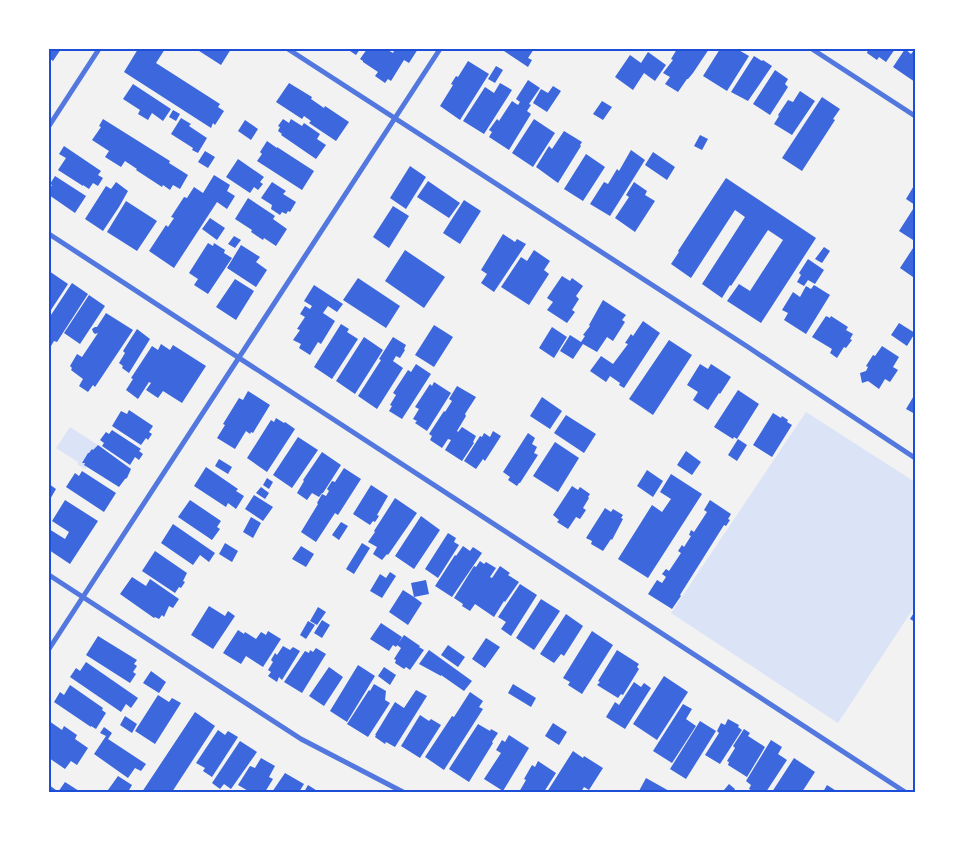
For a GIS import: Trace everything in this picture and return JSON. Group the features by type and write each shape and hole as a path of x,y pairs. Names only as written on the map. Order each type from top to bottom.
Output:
{"street":[{"path":"49,126 99,49"},
{"path":"288,49 748,347 915,458"},
{"path":"49,649 440,49"},
{"path":"812,49 915,116"},
{"path":"49,234 905,792"},
{"path":"49,575 301,739 403,792"}],"shaded area":[{"path":"806,412 915,482 915,606 838,723 671,613"},
{"path":"70,427 98,445 83,463 87,467 86,469 56,448"}],"building":[{"path":"49,49 61,49 53,61 49,58"},
{"path":"138,49 165,49 156,63 220,104 218,107 224,111 215,125 213,123 211,128 124,72"},
{"path":"196,49 231,49 221,65"},
{"path":"347,49 360,49 356,55"},
{"path":"367,49 386,49 393,53 395,49 418,49 409,63 404,60 391,81 388,79 385,83 375,76 378,72 360,59"},
{"path":"501,49 534,49 528,58 532,60 528,67"},
{"path":"677,49 709,49 678,92 665,84 670,77 663,73 673,60 671,59"},
{"path":"720,49 737,49 749,56 727,91 703,76"},
{"path":"866,49 895,49 886,62 879,57 877,60 867,53 868,50"},
{"path":"905,49 911,54 915,49 915,82 893,67"},
{"path":"648,52 666,65 655,81 644,73 633,90 615,77 630,55 641,63"},
{"path":"754,56 772,66 748,101 731,92"},
{"path":"468,61 489,74 460,120 440,106 453,85 451,84"},
{"path":"496,66 503,70 495,83 488,79"},
{"path":"775,70 788,79 785,84 788,87 770,115 753,104"},
{"path":"528,80 540,88 529,104 531,105 527,111 531,114 509,150 489,137 492,132 489,130 497,119 499,121 512,101 518,105 520,102 516,99"},
{"path":"289,83 312,97 311,99 324,108 325,106 349,122 336,141 309,123 311,121 304,116 302,119 276,102"},
{"path":"500,83 512,90 484,134 463,121 485,87 494,93"},
{"path":"133,84 171,109 163,121 152,113 148,120 138,114 140,110 123,99"},
{"path":"553,86 561,91 547,112 533,103 541,89 548,93"},
{"path":"800,91 815,101 792,135 774,124 788,100 793,102"},
{"path":"822,97 840,109 802,171 782,158"},
{"path":"602,101 612,107 603,120 593,114"},
{"path":"173,110 180,114 176,121 169,117"},
{"path":"181,118 207,138 198,153 171,134"},
{"path":"103,119 170,161 169,163 188,175 180,189 173,185 170,190 163,185 162,187 125,161 121,167 105,157 109,151 92,140 101,127 99,126"},
{"path":"283,119 289,123 291,119 302,126 304,123 320,134 317,139 326,145 316,159 281,135 278,131 280,127 278,126"},
{"path":"534,119 555,133 533,167 512,153"},
{"path":"245,120 258,129 251,140 238,131"},
{"path":"564,131 582,142 558,183 536,167 549,146 552,149"},
{"path":"700,135 708,139 702,150 694,146"},
{"path":"267,141 314,171 302,190 257,161"},
{"path":"64,146 101,171 98,175 103,178 98,186 93,183 89,189 58,170 66,158 59,154"},
{"path":"631,150 645,160 610,216 590,204 604,182 608,184 617,169 619,171"},
{"path":"205,151 215,157 208,168 198,162"},
{"path":"653,152 675,167 667,180 645,165"},
{"path":"586,154 605,167 583,201 564,189"},
{"path":"238,159 264,177 260,182 263,184 258,190 254,187 250,193 226,177"},
{"path":"410,166 426,177 406,209 390,198"},
{"path":"214,175 230,185 227,191 235,196 227,209 217,202 174,268 149,251 166,225 168,227 174,218 171,217 184,197 187,198 194,187 203,193"},
{"path":"55,176 86,196 75,213 49,195 52,185 50,184"},
{"path":"726,178 816,238 761,323 727,301 739,284 750,291 783,240 768,230 722,298 702,284 745,217 735,210 691,278 671,264"},
{"path":"428,181 460,203 449,218 417,197"},
{"path":"116,182 128,191 103,231 85,219 106,186 111,189"},
{"path":"272,182 286,191 283,194 296,202 290,212 288,211 286,214 282,212 280,215 271,209 272,205 261,198"},
{"path":"634,182 647,191 645,195 655,201 635,232 615,218 629,197 626,195"},
{"path":"915,184 915,205 906,199"},
{"path":"248,198 275,216 273,219 287,229 276,246 264,238 263,240 235,219"},
{"path":"464,200 481,211 460,244 443,233"},
{"path":"126,201 157,221 137,251 107,232"},
{"path":"393,206 409,216 389,248 373,237"},
{"path":"915,206 915,236 913,240 899,231"},
{"path":"210,218 225,228 217,240 202,229"},
{"path":"503,234 515,242 517,239 526,244 494,292 481,283 487,274 481,270"},
{"path":"234,236 241,240 235,248 228,244"},
{"path":"208,243 213,246 214,243 225,250 224,253 232,258 208,294 194,285 198,279 189,273"},
{"path":"241,245 260,257 256,262 267,270 256,287 227,268"},
{"path":"915,245 915,273 913,277 900,268"},
{"path":"824,247 830,251 822,263 815,259"},
{"path":"405,250 445,277 424,308 385,281"},
{"path":"534,250 550,261 544,270 549,274 529,305 501,287 521,257 527,261"},
{"path":"808,259 824,270 815,284 808,280 804,286 797,282 801,275 799,273"},
{"path":"49,271 68,284 49,313"},
{"path":"562,276 570,281 572,278 583,286 576,296 579,299 572,310 575,312 567,323 547,310 553,302 547,298"},
{"path":"358,278 400,306 386,328 343,300"},
{"path":"235,279 254,291 236,320 216,307"},
{"path":"72,283 88,294 57,342 54,341 51,346 49,344 49,318"},
{"path":"314,285 343,304 337,312 328,306 323,313 335,321 321,344 318,342 310,355 299,348 301,344 293,340 300,330 297,329 305,317 300,314 305,306 310,309 312,306 304,301"},
{"path":"814,285 830,295 806,334 784,320 788,313 782,310 793,292 800,297 806,286 811,289"},
{"path":"89,295 105,306 80,344 64,333"},
{"path":"603,300 626,315 622,320 625,322 613,341 607,337 597,352 583,344 573,359 560,351 570,335 581,342"},
{"path":"106,313 133,330 95,387 93,385 88,392 79,386 83,379 71,370 70,366 77,354 82,357 98,333 95,334 92,329 97,327"},
{"path":"826,316 830,318 831,316 848,327 846,330 853,334 850,339 852,340 846,348 844,347 837,358 830,353 832,349 812,337"},
{"path":"643,321 660,333 624,388 610,376 606,382 590,371 601,356 613,364 628,344 625,343 631,334 633,336"},
{"path":"899,323 915,333 907,346 891,335"},
{"path":"341,324 349,329 347,332 358,339 332,379 314,367"},
{"path":"434,325 453,337 434,367 415,355"},
{"path":"552,327 567,337 554,358 539,348"},
{"path":"137,329 150,339 129,373 119,363 125,353 123,351"},
{"path":"364,337 383,350 355,394 336,381"},
{"path":"393,337 406,345 400,358 396,356 393,361 403,368 377,409 358,396"},
{"path":"669,340 692,355 653,415 629,399"},
{"path":"161,344 170,350 173,345 206,366 182,403 163,391 158,398 146,390 151,383 149,382 138,399 126,390 133,379 131,378 152,346 158,350"},
{"path":"882,346 899,357 893,367 898,370 890,382 885,379 879,389 868,381 862,383 860,373 866,371 868,367 866,366 873,355 875,356"},
{"path":"416,364 431,374 402,419 389,411 396,395 393,393 408,370 411,372"},
{"path":"700,364 708,369 711,364 731,377 708,410 693,400 698,392 687,385"},
{"path":"434,382 451,393 427,431 415,423 417,421 413,419 419,409 415,407 430,384 432,386"},
{"path":"457,386 476,397 457,431 462,427 476,436 474,443 462,461 445,450 451,440 448,439 442,448 430,440 432,436 429,434 452,401 449,399"},
{"path":"738,390 759,404 737,439 734,437 733,439 714,427"},
{"path":"248,391 270,405 253,433 251,432 250,434 246,431 235,449 217,438 239,398 243,400"},
{"path":"915,394 915,414 906,409"},
{"path":"542,397 562,411 550,429 530,416"},
{"path":"129,410 153,426 149,432 152,434 141,445 112,426 121,411 127,414"},
{"path":"773,413 781,418 782,416 792,425 772,457 753,445"},
{"path":"566,415 596,434 584,453 554,433"},
{"path":"276,418 295,429 267,472 247,458 271,420 274,422"},
{"path":"112,430 141,449 139,451 143,454 139,460 135,457 130,465 102,446 104,443 100,440 106,432 109,434"},
{"path":"493,431 501,436 485,461 483,459 476,469 464,461 480,436 482,437 484,433 490,437"},
{"path":"528,433 535,438 532,444 537,447 534,453 538,455 517,486 508,480 510,477 503,472"},
{"path":"298,437 318,450 292,488 273,475"},
{"path":"738,439 747,445 737,461 728,455"},
{"path":"555,442 579,458 558,492 533,476"},
{"path":"98,445 131,469 127,478 119,487 84,465 85,463 82,463 88,453"},
{"path":"686,451 701,462 692,475 677,465"},
{"path":"322,452 341,465 323,493 319,497 312,493 307,500 297,493 303,480"},
{"path":"219,459 232,467 228,474 215,466"},
{"path":"206,467 238,489 236,491 244,496 236,509 228,503 226,507 194,486"},
{"path":"344,468 361,479 338,515 335,513 316,542 301,532 322,494 326,496 329,491 327,489 332,481 335,482"},
{"path":"647,470 663,481 653,497 637,486"},
{"path":"82,471 116,493 104,512 66,487 75,473 79,476"},
{"path":"671,474 702,494 648,578 618,559 652,505 662,512 671,499 660,492"},
{"path":"267,478 273,482 269,489 263,485"},
{"path":"49,484 56,489 49,501"},
{"path":"371,485 388,496 377,515 379,516 370,525 353,514"},
{"path":"572,486 578,490 580,487 590,494 583,508 586,510 580,519 576,517 568,529 557,522 559,520 553,515"},
{"path":"261,487 269,493 265,499 256,493"},
{"path":"254,495 273,507 263,521 245,509"},
{"path":"395,498 417,513 388,555 382,560 373,554 377,547 368,542"},
{"path":"65,500 98,521 70,564 49,550 49,529 65,539 69,532 52,521"},
{"path":"190,500 221,521 217,527 220,529 212,540 178,517"},
{"path":"710,500 731,514 728,519 730,520 726,526 724,525 672,609 648,594 657,580 662,583 666,577 662,574 666,569 669,571 681,553 678,551 682,545 684,547 691,536 689,535 691,530 694,532 707,512 704,510"},
{"path":"605,508 611,512 613,509 623,515 621,518 623,519 612,540 603,551 591,544 592,541 586,538"},
{"path":"421,516 440,530 414,569 395,556"},
{"path":"251,517 261,523 253,538 243,532"},
{"path":"341,522 348,526 339,540 332,535"},
{"path":"173,524 215,553 209,562 200,555 193,565 161,543"},
{"path":"448,533 456,538 454,542 459,545 438,578 425,569"},
{"path":"225,543 238,551 232,562 219,554"},
{"path":"362,543 370,548 354,574 346,569"},
{"path":"301,546 314,554 306,567 292,559"},
{"path":"463,546 470,551 473,547 482,553 452,597 435,586"},
{"path":"155,551 187,573 183,581 185,582 175,593 142,571"},
{"path":"480,561 496,568 490,577 492,578 500,566 510,573 508,575 519,582 494,617 475,604 470,611 454,598 474,566 476,567"},
{"path":"390,572 396,576 382,598 370,591 380,574 386,578"},
{"path":"132,577 146,586 150,579 179,599 173,608 169,606 164,617 162,615 159,619 154,618 120,594"},
{"path":"426,580 429,594 414,597 411,583"},
{"path":"520,584 537,595 511,636 501,629 506,622 498,617"},
{"path":"403,590 422,603 408,625 389,612"},
{"path":"541,599 560,611 534,650 516,638"},
{"path":"209,606 225,616 228,611 235,616 213,649 191,635"},
{"path":"318,607 326,612 317,625 310,621"},
{"path":"915,611 915,622 910,619"},
{"path":"566,614 583,626 564,656 561,654 554,663 540,654"},
{"path":"322,620 330,625 322,638 314,633"},
{"path":"308,621 315,625 306,639 300,635"},
{"path":"381,623 402,637 396,647 393,645 389,651 370,639"},
{"path":"238,630 256,639 261,632 266,635 268,631 281,639 263,667 246,656 241,664 223,653"},
{"path":"592,631 613,645 582,694 568,685 570,682 563,678"},
{"path":"404,635 424,650 410,670 406,667 404,669 395,663 396,660 394,659 401,648 397,645"},
{"path":"98,636 137,660 134,664 137,666 133,672 136,674 130,683 86,655"},
{"path":"486,638 500,647 485,668 472,659"},
{"path":"448,645 465,657 458,667 441,655"},
{"path":"283,646 290,650 293,647 300,651 282,680 279,677 277,682 268,676 271,672 268,670 273,662 271,660 275,653 277,655"},
{"path":"316,648 326,654 302,693 284,682 305,651 309,653 310,650 313,652"},
{"path":"429,650 472,681 464,691 441,675 419,664"},
{"path":"617,650 639,664 637,667 639,669 623,695 621,694 618,698 597,685"},
{"path":"86,662 138,698 131,708 126,704 121,712 70,677 76,668 80,671"},
{"path":"358,665 375,676 347,722 330,711"},
{"path":"329,667 343,677 324,706 309,696"},
{"path":"384,667 396,675 390,685 378,676"},
{"path":"151,671 166,682 159,693 143,683"},
{"path":"664,676 688,692 657,740 633,724"},
{"path":"634,682 641,687 644,683 651,688 625,729 606,717 615,702 619,705"},
{"path":"374,684 386,691 385,700 390,703 368,737 347,724"},
{"path":"513,684 536,698 531,707 508,693"},
{"path":"70,685 103,708 102,710 106,713 96,729 54,702 60,692 64,695"},
{"path":"416,690 427,696 395,747 386,742 385,744 375,737 395,702 404,708"},
{"path":"470,692 483,701 479,707 483,709 444,770 425,757"},
{"path":"158,695 169,702 172,698 181,703 155,744 135,731"},
{"path":"683,704 692,709 686,719 696,726 672,763 653,751"},
{"path":"195,712 215,726 172,792 142,792"},
{"path":"420,715 429,721 431,719 441,725 420,758 401,746"},
{"path":"125,716 137,724 132,733 120,725"},
{"path":"728,719 739,725 738,727 742,730 720,764 705,755 719,733 717,731 721,723 725,725"},
{"path":"49,721 62,730 64,726 77,735 75,739 88,748 77,765 71,761 65,769 49,758"},
{"path":"700,721 716,731 686,779 670,769"},
{"path":"553,723 567,732 559,745 545,736"},
{"path":"478,724 498,733 469,782 449,769"},
{"path":"104,727 112,733 108,739 146,764 141,771 135,768 128,778 94,754 106,736 100,733"},
{"path":"744,729 750,733 748,736 765,747 747,777 728,765 729,762 727,761 735,748 733,746"},
{"path":"218,730 225,735 228,731 238,737 212,777 203,771 205,768 196,763"},
{"path":"509,735 529,748 503,791 484,779 501,753 496,750 502,740 505,742"},
{"path":"771,740 782,747 778,754 787,760 766,792 754,792 749,789 751,785 746,781"},
{"path":"240,741 257,752 231,789 224,784 220,789 212,783"},
{"path":"573,751 603,768 589,790 584,787 581,792 547,792"},
{"path":"261,758 275,766 269,777 273,779 265,792 250,792 238,785 250,766 255,768"},
{"path":"794,758 815,772 802,792 772,792"},
{"path":"538,761 556,773 544,792 519,792 532,765 535,767"},
{"path":"285,773 304,784 299,792 272,792"},
{"path":"118,776 132,785 128,792 111,792 108,790"},
{"path":"646,778 671,792 639,791"},
{"path":"65,782 79,791 58,792"},
{"path":"729,784 735,789 733,792 726,792 724,790"},
{"path":"49,785 56,790 55,792 49,792"},
{"path":"308,785 319,792 304,792"},
{"path":"827,785 838,792 823,792"}]}
